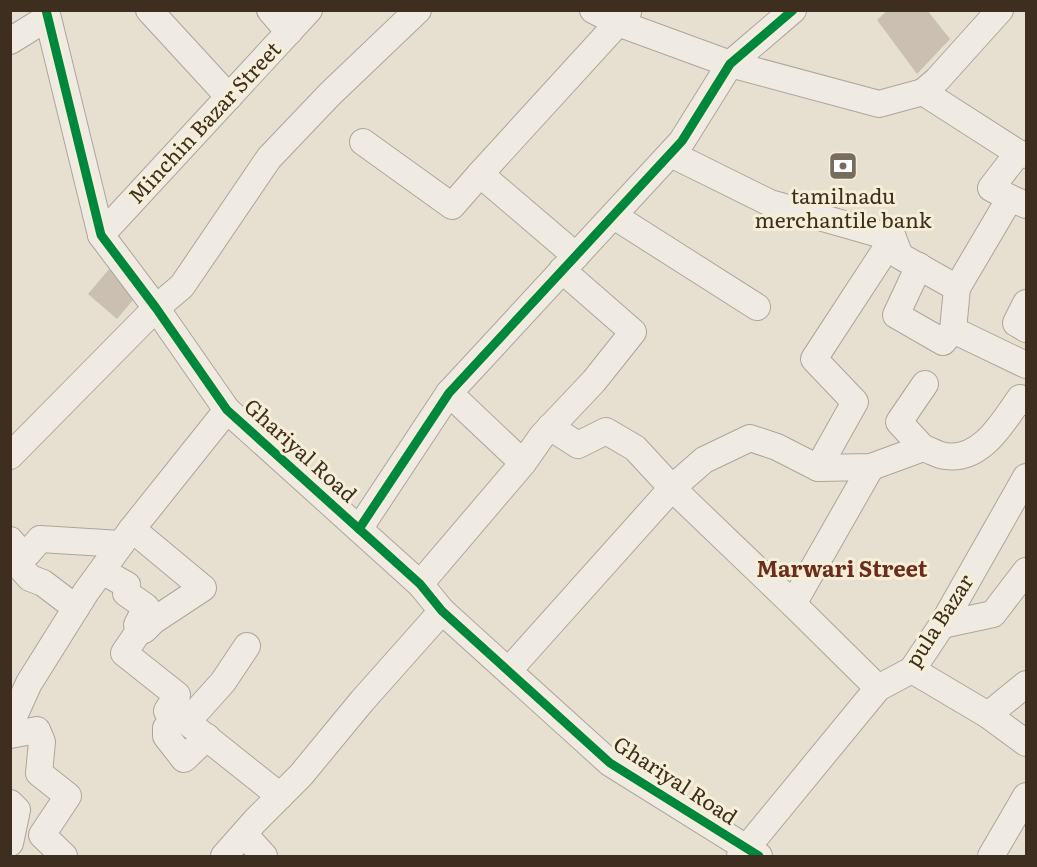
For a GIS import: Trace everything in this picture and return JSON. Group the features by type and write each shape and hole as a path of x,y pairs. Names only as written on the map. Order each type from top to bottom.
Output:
{"street":[{"path":"149,10 228,97"},
{"path":"270,10 289,32"},
{"name":"Minchin Bazar Street","path":"100,235 309,10"},
{"path":"10,456 156,308 182,286 269,158 330,94 418,10"},
{"path":"593,10 624,17 730,64 879,104 923,92 937,80 1000,10"},
{"path":"359,529 449,393 671,154 682,141 730,64 793,10"},
{"path":"10,41 46,14"},
{"name":"Ghariyal Road","path":"46,14 100,235 156,308 227,410 420,584 442,611 610,763 748,854"},
{"path":"363,142 452,206 624,17"},
{"path":"919,267 896,315 943,342 952,330 957,288 1018,201 991,188 1022,154 923,92"},
{"path":"671,154 770,203 893,238"},
{"path":"420,584 524,463 542,436 594,381 633,332 569,263 480,174"},
{"path":"614,216 757,307"},
{"path":"893,238 900,256 957,288"},
{"path":"818,468 855,402 814,360 893,238"},
{"path":"1026,303 1016,323 1026,329"},
{"path":"952,330 1026,365"},
{"path":"926,384 899,422 923,448 946,457 969,454 994,435 1020,398 1026,402"},
{"path":"449,393 524,463"},
{"path":"10,725 29,683 76,608 126,537 227,410"},
{"path":"550,427 578,445 606,431 635,448 672,488 878,688"},
{"path":"509,670 672,488 704,460 750,438 777,447 818,468 871,467 923,448"},
{"path":"793,604 871,467"},
{"name":"pula Bazar","path":"748,854 878,688 912,670 1018,510 1026,477"},
{"path":"76,608 43,583 30,578 13,559 19,547 40,539 126,537 203,588 153,621 144,630 141,628"},
{"path":"102,571 127,585 126,593 146,607 138,625 141,628"},
{"path":"942,625 993,614 1026,571"},
{"path":"224,856 301,775 362,701 442,611"},
{"path":"141,628 124,653 177,696 167,711 190,725 280,796"},
{"path":"190,725 247,646"},
{"path":"988,715 1021,688 1026,664"},
{"path":"912,670 988,715 1026,743"},
{"path":"10,735 37,730 42,741 39,772 68,796 42,836 64,856"},
{"path":"991,856 1026,796"},
{"path":"10,802 17,810 10,843"},
{"path":"244,834 264,856"}],"building":[{"path":"888,10 927,10 950,39 917,74 877,20"},
{"path":"110,268 139,293 117,319 88,294"}],"cycle path":[{"path":"46,10 101,235 156,308 227,410 420,584 442,611 610,763 759,856"},
{"path":"359,529 449,393 682,141 730,64 793,10"}],"place":[{"name":"tamilnadu merchantile bank","path":"843,166"}],"district":[{"name":"Marwari Street","path":"842,569"}]}
